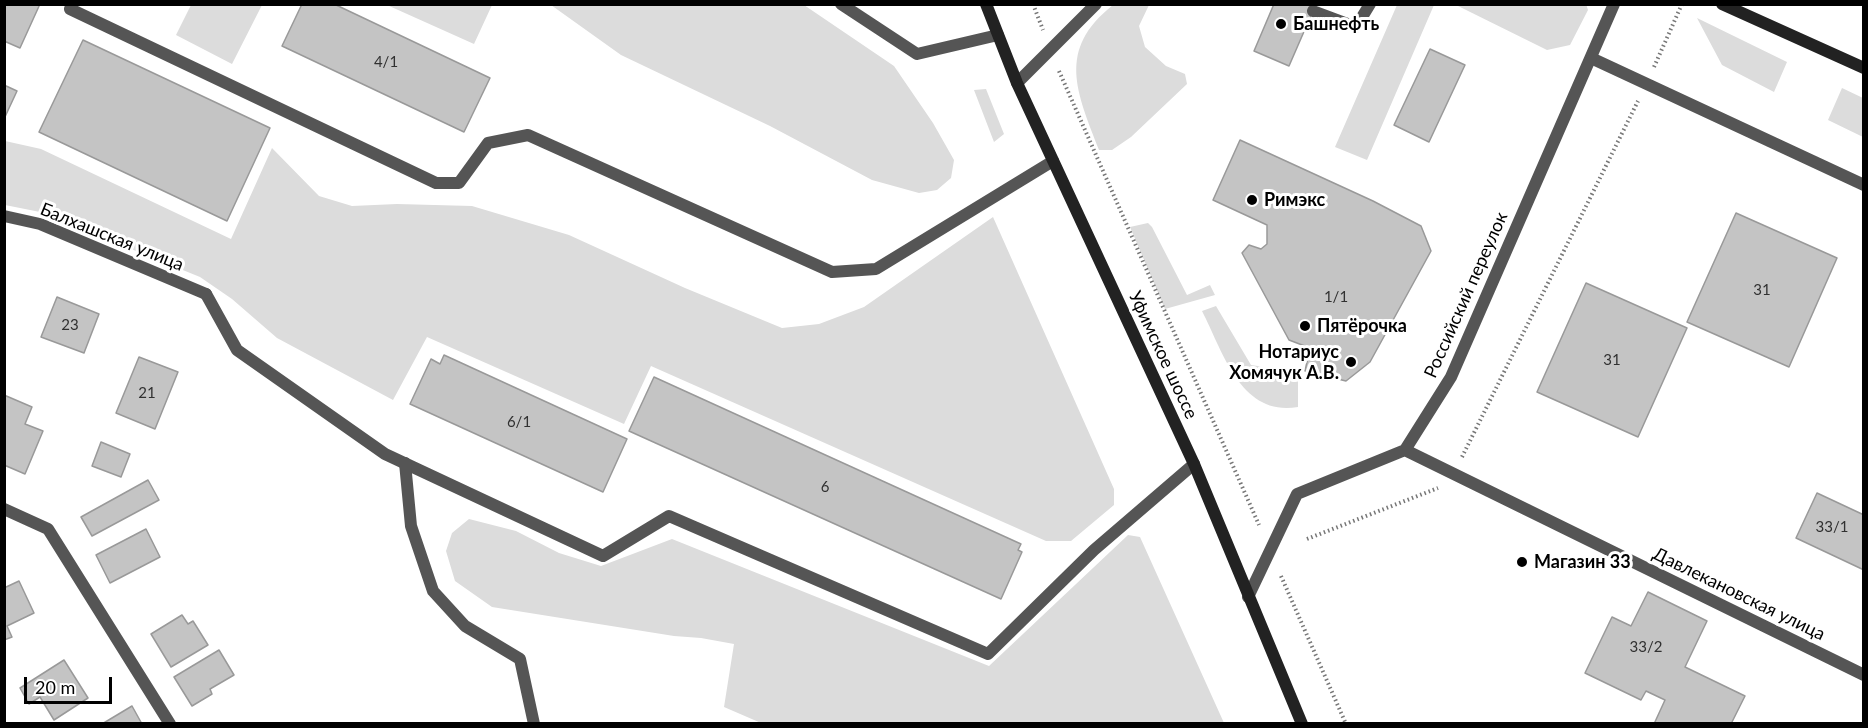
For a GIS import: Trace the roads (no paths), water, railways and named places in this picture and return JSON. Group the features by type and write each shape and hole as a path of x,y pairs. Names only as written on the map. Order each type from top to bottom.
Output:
{"main road":[{"name":"Уфимское шоссе","path":"986,4 1017,82 1194,464 1302,723"},
{"path":"1722,4 1863,68"}],"street":[{"path":"72,4 70,9 436,183 459,183 488,143 528,135 832,272 876,269 1053,161"},
{"path":"841,4 916,54 998,35"},
{"path":"1017,82 1095,4"},
{"path":"1313,11 1356,27 1370,4"},
{"name":"Российский переулок","path":"1405,450 1451,377 1614,4"},
{"path":"1591,58 1863,185"},
{"name":"Балхашская улица","path":"4,216 40,225 206,294 237,350 385,454 405,463"},
{"path":"1248,597 1297,494 1405,450"},
{"name":"Давлекановская улица","path":"1405,450 1863,675"},
{"path":"405,463 603,556 669,516 988,654 1094,550 1194,464"},
{"path":"405,463 411,526 433,591 465,626 519,659 534,723"},
{"path":"4,509 48,529 170,723"}],"place":[{"name":"Башнефть","path":"1281,24"},
{"name":"Римэкс","path":"1252,200"},
{"name":"Пятёрочка","path":"1305,326"},
{"name":"Нотариус Хомячук А.В.","path":"1351,362"},
{"name":"Магазин 33","path":"1522,562"}]}
